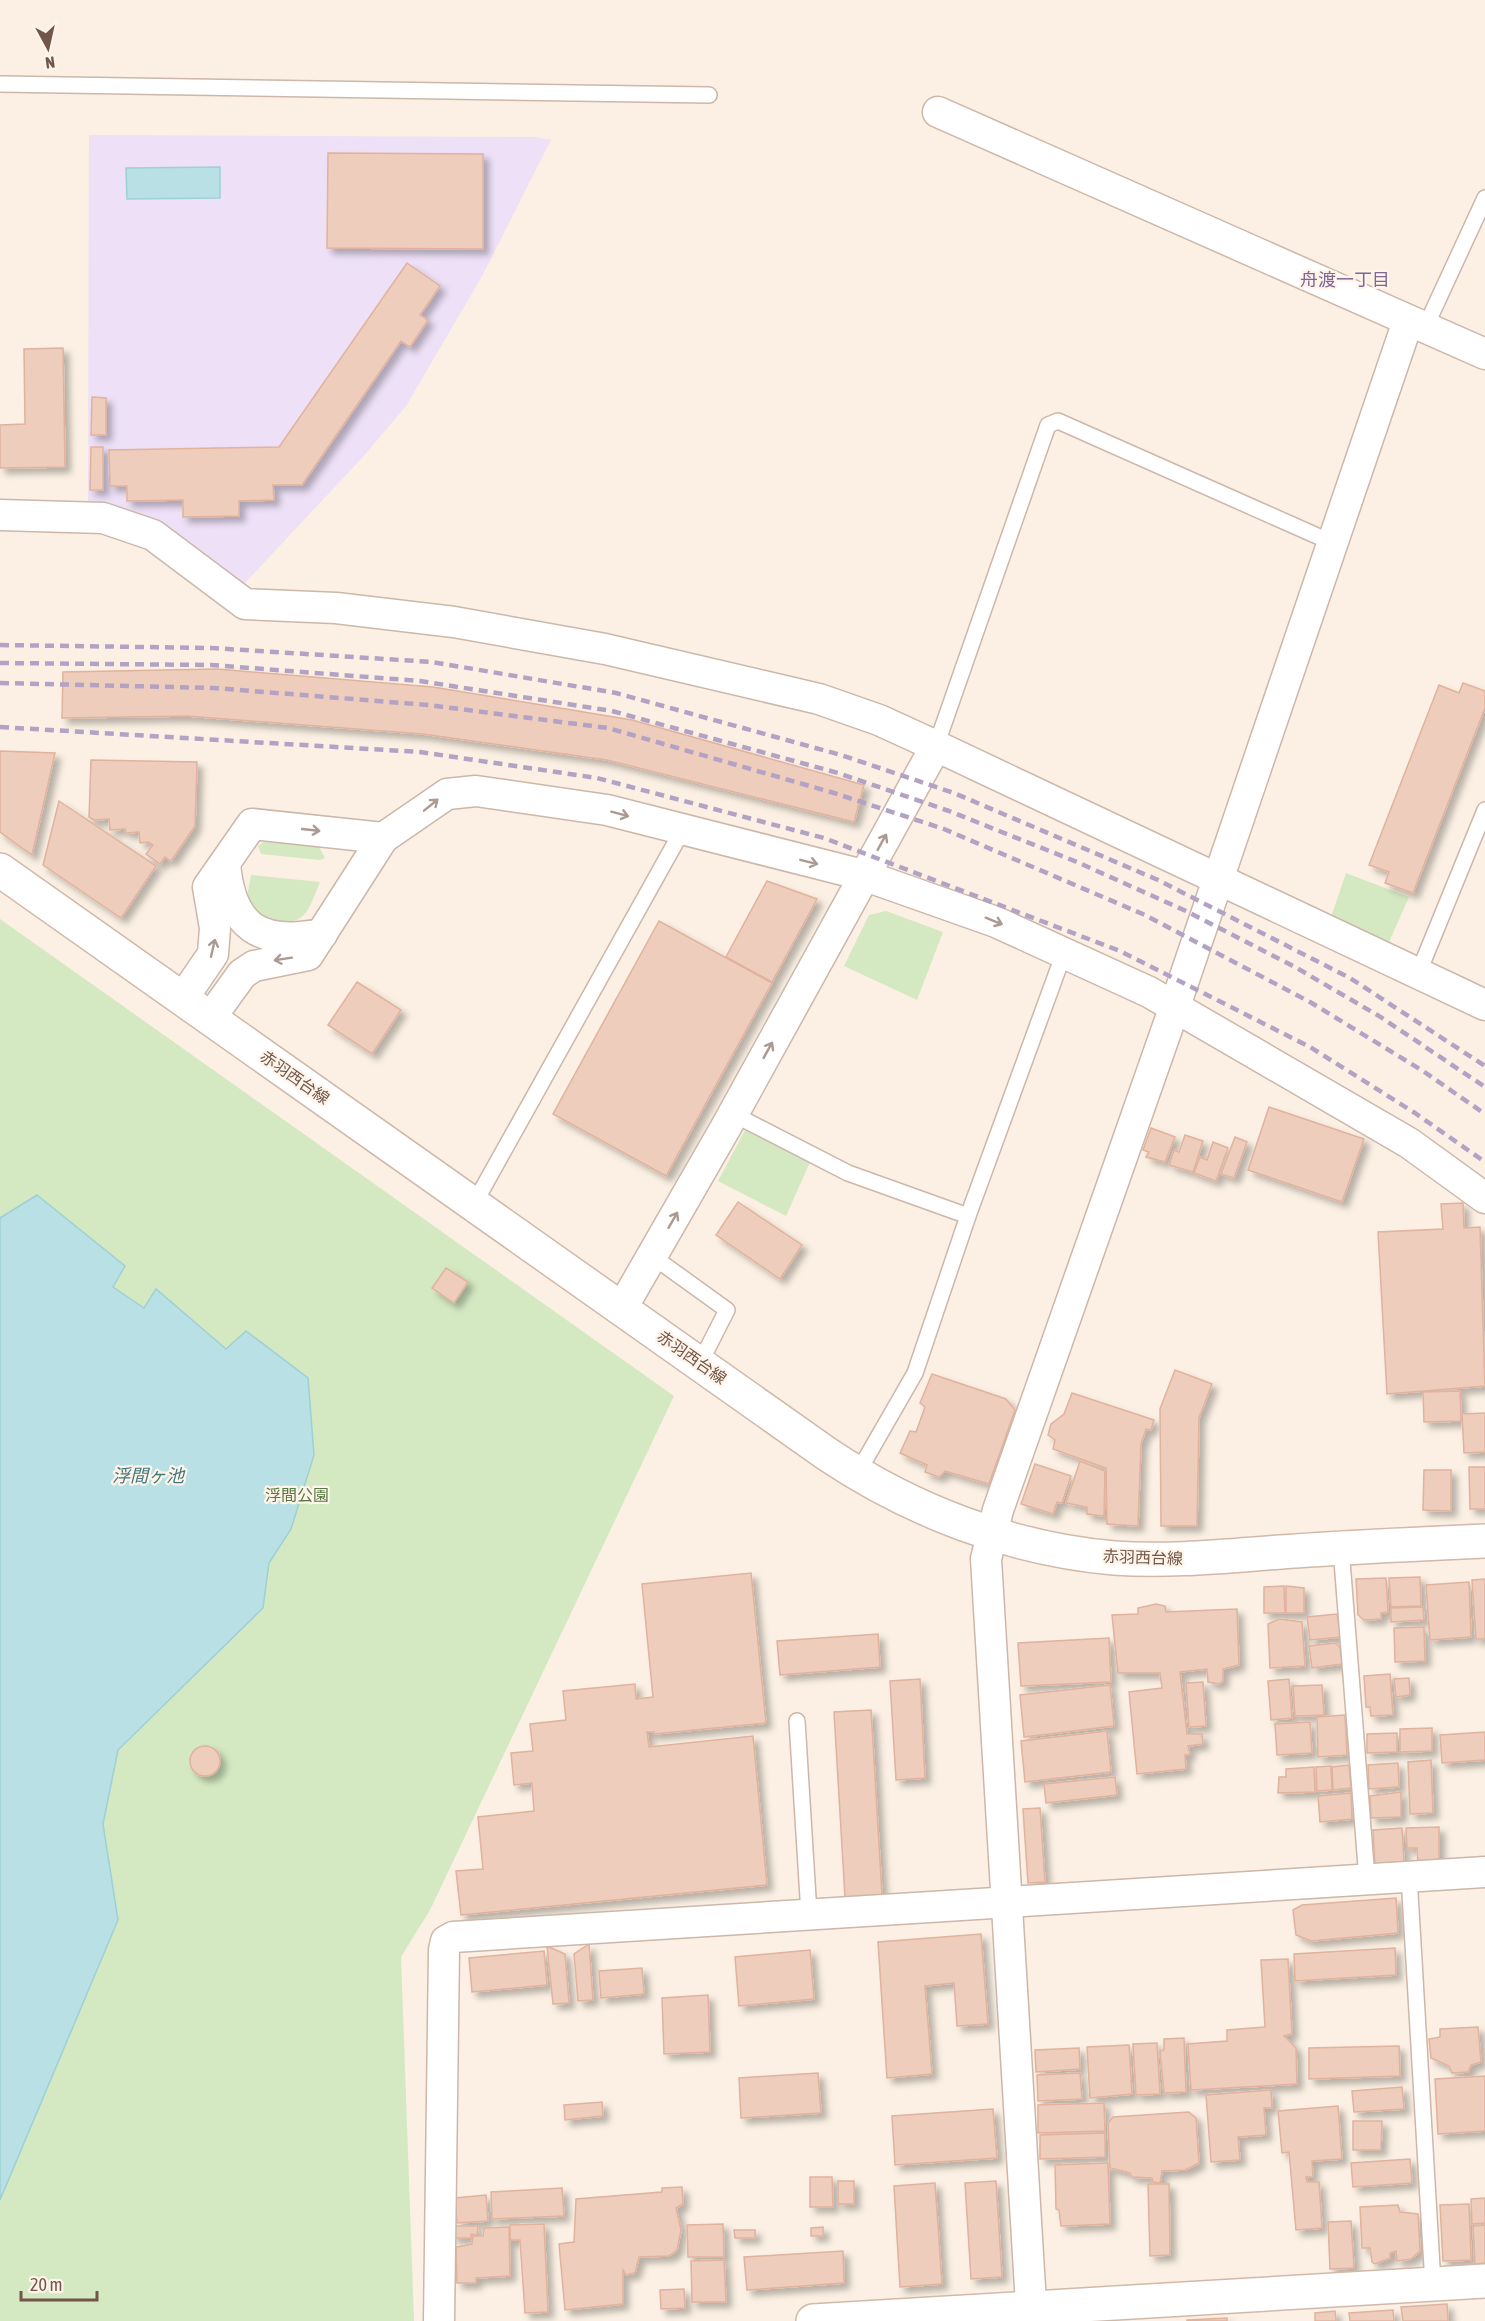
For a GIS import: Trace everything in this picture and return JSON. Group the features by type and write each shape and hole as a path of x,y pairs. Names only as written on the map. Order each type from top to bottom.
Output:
{"main road":[{"name":"赤羽西台線","path":"0,870 857,1474 921,1508 991,1532 1069,1552 1114,1558 1205,1557 1485,1541"},
{"path":"813,2321 1032,2314 1485,2281"}],"street":[{"path":"938,112 1485,354"},
{"path":"1032,2314 986,1559 991,1532 1175,1006 1333,543 1416,324"},
{"path":"0,515 103,518 153,535 245,604 336,608 442,620 605,649 819,699 879,720 936,746 1485,1005"},
{"path":"622,1308 734,1114 863,875 936,746"},
{"path":"211,1017 242,974 268,962 308,955 383,838 420,815 433,802 462,790 607,810 682,831 863,875 996,922 1175,1006 1409,1143 1485,1198"},
{"path":"183,998 213,954 215,928 208,887 252,824 383,838"},
{"path":"225,864 227,888 235,909 245,923 258,932 274,937 299,938 322,934"},
{"path":"439,2321 446,1941 453,1936 1485,1872"}],"lane":[{"path":"0,84 709,95"},
{"path":"1416,324 1485,198"},
{"path":"936,746 1048,425 1058,421 1333,543"},
{"path":"1418,974 1485,810"},
{"path":"474,1204 682,831"},
{"path":"857,1474 915,1373 968,1216 1064,953"},
{"path":"734,1114 848,1173 968,1216"},
{"path":"652,1256 727,1310 700,1363"},
{"path":"1341,1548 1367,1879"},
{"path":"797,1721 809,1914"},
{"path":"1409,1876 1434,2284"}],"shaded area":[{"path":"89,135 535,137 551,140 481,278 406,406 362,458 243,585 88,508"}],"green space":[{"path":"268,839 316,841 325,858 320,860 261,854 258,846"},
{"path":"1346,873 1409,897 1389,942 1330,920"},
{"path":"251,875 320,882 303,916 290,922 268,924 246,902"},
{"path":"886,911 943,932 917,1000 844,966 869,915"},
{"name":"浮間公園","path":"0,919 674,1396 430,1910 401,1957 414,2321 0,2321"},
{"path":"745,1130 810,1162 786,1216 718,1181"}],"water":[{"path":"220,167 220,198 127,199 126,168"},
{"name":"浮間ヶ池","path":"37,1195 125,1266 113,1287 144,1308 156,1289 226,1349 246,1331 308,1378 314,1455 291,1529 269,1563 263,1608 118,1750 103,1824 118,1920 0,2200 0,1218"}],"building":[{"path":"328,153 483,154 483,249 327,248"},
{"path":"407,263 440,286 420,315 428,320 410,347 401,341 302,485 273,485 274,500 239,501 239,516 183,517 183,500 127,501 127,486 110,486 109,450 279,447"},
{"path":"63,348 65,467 0,468 0,425 25,424 24,349"},
{"path":"92,397 106,398 106,435 91,435"},
{"path":"91,447 103,447 103,490 90,490"},
{"path":"217,669 433,687 632,720 864,785 854,822 607,760 423,734 187,716 62,718 63,672"},
{"path":"1463,683 1485,691 1485,708 1413,893 1385,883 1389,872 1369,865 1439,685 1459,693"},
{"path":"0,751 55,753 32,855 0,832"},
{"path":"91,760 197,762 195,826 171,861 165,857 160,864 146,854 153,845 148,842 140,843 139,832 126,833 125,829 110,830 109,819 94,820 89,817"},
{"path":"59,801 156,866 121,918 43,865"},
{"path":"767,881 817,899 772,982 726,957"},
{"path":"659,921 772,983 666,1176 553,1114"},
{"path":"357,982 401,1010 372,1054 328,1025"},
{"path":"1269,1107 1364,1139 1342,1202 1248,1170"},
{"path":"1151,1128 1175,1137 1165,1162 1146,1157 1149,1152 1143,1150"},
{"path":"1185,1135 1203,1141 1193,1172 1169,1165 1174,1150 1179,1152"},
{"path":"1235,1137 1247,1142 1234,1178 1221,1174"},
{"path":"1213,1142 1228,1148 1216,1181 1194,1173 1200,1157 1207,1160"},
{"path":"738,1202 802,1245 780,1279 716,1235"},
{"path":"1463,1203 1464,1228 1480,1227 1485,1386 1387,1394 1378,1232 1443,1229 1441,1204"},
{"path":"446,1268 468,1282 454,1303 432,1288"},
{"path":"1175,1370 1212,1384 1199,1418 1197,1526 1161,1526 1160,1409"},
{"path":"932,1374 1006,1399 1015,1410 989,1484 945,1471 939,1477 925,1472 927,1465 900,1453 910,1431 916,1432 925,1407 920,1403"},
{"path":"1460,1391 1461,1421 1424,1422 1423,1392"},
{"path":"1072,1393 1154,1420 1151,1430 1146,1429 1141,1444 1138,1526 1107,1524 1106,1468 1053,1449 1055,1440 1048,1435 1051,1424 1064,1414"},
{"path":"1485,1413 1485,1452 1464,1453 1462,1414"},
{"path":"1080,1461 1105,1471 1104,1516 1087,1514 1087,1507 1066,1503"},
{"path":"1035,1464 1071,1476 1062,1503 1057,1502 1053,1514 1021,1504"},
{"path":"1469,1467 1485,1467 1485,1509 1470,1509"},
{"path":"1424,1470 1451,1470 1451,1511 1423,1510"},
{"path":"751,1573 766,1723 654,1734 654,1732 647,1732 649,1747 753,1736 767,1885 461,1915 456,1871 483,1869 478,1817 534,1811 532,1783 514,1785 511,1753 533,1751 530,1724 566,1720 563,1691 635,1684 636,1699 653,1697 642,1584"},
{"path":"1420,1577 1421,1606 1391,1607 1389,1578"},
{"path":"1386,1578 1388,1612 1381,1613 1381,1619 1364,1620 1358,1615 1356,1579"},
{"path":"1485,1579 1485,1639 1476,1639 1472,1580"},
{"path":"1469,1582 1471,1637 1430,1640 1426,1585"},
{"path":"1284,1586 1285,1613 1264,1613 1264,1587"},
{"path":"1286,1586 1304,1588 1304,1613 1286,1613"},
{"path":"1156,1604 1165,1606 1166,1612 1237,1609 1239,1665 1223,1669 1223,1681 1219,1684 1208,1682 1207,1669 1180,1672 1187,1734 1202,1734 1203,1744 1188,1746 1190,1754 1185,1755 1186,1769 1137,1774 1129,1692 1162,1688 1160,1673 1118,1673 1112,1615 1138,1614 1138,1608"},
{"path":"1423,1607 1424,1620 1391,1622 1391,1608"},
{"path":"1337,1614 1341,1637 1310,1640 1307,1617"},
{"path":"1279,1619 1302,1622 1305,1666 1270,1668 1268,1624"},
{"path":"1424,1627 1425,1661 1395,1662 1394,1628"},
{"path":"878,1634 880,1667 780,1675 777,1641"},
{"path":"1109,1638 1111,1682 1021,1686 1018,1643"},
{"path":"1335,1643 1340,1647 1342,1664 1312,1668 1309,1646"},
{"path":"1390,1674 1393,1715 1371,1716 1370,1707 1366,1707 1364,1676"},
{"path":"1409,1678 1410,1695 1396,1697 1394,1679"},
{"path":"920,1679 925,1778 896,1780 890,1681"},
{"path":"1289,1679 1292,1718 1271,1720 1268,1681"},
{"path":"1203,1682 1206,1726 1189,1727 1186,1683"},
{"path":"1110,1685 1114,1726 1024,1737 1020,1695"},
{"path":"1322,1685 1324,1715 1295,1716 1293,1686"},
{"path":"871,1710 882,1895 845,1897 834,1712"},
{"path":"1345,1715 1347,1755 1318,1757 1317,1717"},
{"path":"1310,1722 1312,1753 1277,1755 1275,1724"},
{"path":"1432,1728 1432,1751 1400,1752 1400,1729"},
{"path":"1107,1731 1111,1772 1025,1782 1021,1741"},
{"path":"1485,1732 1485,1760 1442,1763 1440,1735"},
{"path":"1397,1733 1397,1752 1367,1753 1367,1734"},
{"path":"205,1746 216,1750 220,1761 216,1772 205,1776 194,1772 190,1761 194,1750"},
{"path":"1431,1760 1433,1813 1410,1814 1408,1762"},
{"path":"1398,1763 1399,1787 1369,1789 1368,1765"},
{"path":"1349,1765 1351,1788 1333,1790 1332,1767"},
{"path":"1331,1766 1332,1790 1317,1791 1316,1767"},
{"path":"1314,1767 1315,1792 1278,1793 1279,1777 1286,1777 1286,1769"},
{"path":"1115,1777 1117,1795 1046,1803 1044,1784"},
{"path":"1401,1792 1401,1817 1371,1818 1370,1796"},
{"path":"1351,1793 1352,1819 1320,1822 1318,1796"},
{"path":"1040,1808 1045,1882 1028,1883 1023,1809"},
{"path":"1439,1827 1439,1865 1418,1865 1417,1848 1407,1848 1406,1828"},
{"path":"1402,1828 1404,1863 1375,1865 1373,1830"},
{"path":"1396,1898 1398,1933 1311,1941 1296,1935 1293,1910 1302,1905"},
{"path":"981,1934 988,2024 957,2026 954,1983 925,1986 932,2074 887,2078 878,1942"},
{"path":"589,1944 593,2000 578,2001 574,1954"},
{"path":"547,1946 565,1954 569,2003 553,2004"},
{"path":"1395,1948 1396,1975 1295,1981 1294,1954"},
{"path":"810,1950 814,1999 739,2006 735,1957"},
{"path":"544,1951 547,1985 472,1992 469,1958"},
{"path":"1288,1959 1292,2034 1284,2036 1296,2048 1297,2084 1191,2090 1188,2044 1227,2041 1227,2030 1265,2027 1261,1960"},
{"path":"642,1968 644,1994 601,1998 599,1971"},
{"path":"708,1995 710,2052 664,2054 662,1998"},
{"path":"1478,2027 1481,2062 1471,2065 1468,2072 1452,2073 1449,2066 1431,2058 1429,2039 1440,2037 1440,2029"},
{"path":"1184,2038 1186,2092 1164,2093 1160,2051 1164,2050 1164,2039"},
{"path":"1157,2043 1160,2094 1136,2095 1133,2044"},
{"path":"1129,2045 1132,2094 1090,2098 1087,2047"},
{"path":"1399,2046 1400,2076 1309,2079 1309,2048"},
{"path":"1079,2048 1080,2069 1036,2072 1035,2050"},
{"path":"818,2073 821,2113 741,2118 739,2078"},
{"path":"1080,2073 1082,2099 1038,2101 1037,2075"},
{"path":"1485,2076 1485,2131 1438,2134 1435,2079"},
{"path":"1402,2087 1404,2109 1354,2112 1352,2091"},
{"path":"1271,2090 1272,2108 1264,2108 1266,2135 1238,2137 1240,2160 1211,2162 1206,2095"},
{"path":"602,2102 603,2116 565,2120 564,2105"},
{"path":"1104,2103 1105,2131 1038,2133 1038,2105"},
{"path":"1338,2106 1342,2159 1312,2161 1313,2177 1306,2177 1307,2182 1319,2182 1322,2228 1296,2230 1289,2152 1282,2153 1278,2111"},
{"path":"993,2109 997,2158 895,2165 892,2116"},
{"path":"1189,2112 1196,2118 1199,2163 1185,2170 1162,2171 1160,2183 1153,2182 1152,2178 1132,2177 1130,2173 1110,2168 1108,2123 1113,2117"},
{"path":"1353,2121 1382,2121 1381,2150 1353,2150"},
{"path":"1105,2133 1105,2157 1040,2159 1040,2135"},
{"path":"1410,2159 1412,2183 1353,2187 1351,2163"},
{"path":"1108,2163 1110,2224 1061,2226 1059,2210 1056,2209 1055,2165"},
{"path":"810,2177 832,2177 833,2207 810,2207"},
{"path":"838,2181 854,2181 854,2204 838,2204"},
{"path":"996,2181 1002,2277 971,2279 965,2183"},
{"path":"935,2183 942,2284 900,2287 894,2186"},
{"path":"1148,2184 1169,2184 1170,2255 1150,2256"},
{"path":"682,2187 683,2204 676,2208 681,2230 677,2250 669,2256 639,2257 635,2273 626,2275 623,2270 623,2304 565,2310 559,2244 574,2242 576,2199 662,2192 662,2188"},
{"path":"562,2188 564,2216 492,2219 491,2192"},
{"path":"486,2195 488,2221 457,2223 455,2198"},
{"path":"1485,2198 1485,2223 1472,2224 1471,2199"},
{"path":"1469,2204 1471,2260 1443,2261 1440,2205"},
{"path":"1398,2205 1400,2212 1418,2214 1420,2251 1411,2259 1397,2261 1396,2251 1390,2253 1390,2258 1375,2264 1372,2262 1370,2248 1362,2248 1360,2207"},
{"path":"1351,2221 1354,2268 1330,2269 1328,2222"},
{"path":"544,2224 548,2312 525,2313 520,2240 510,2240 510,2225"},
{"path":"723,2224 724,2257 688,2257 687,2225"},
{"path":"1485,2225 1485,2263 1475,2264 1473,2226"},
{"path":"452,2226 478,2226 477,2235 471,2234 471,2238 452,2238"},
{"path":"509,2227 510,2276 476,2278 476,2283 457,2283 456,2247 472,2244 473,2236 483,2236 484,2228"},
{"path":"823,2227 823,2236 811,2236 811,2228"},
{"path":"734,2230 755,2230 755,2238 735,2238"},
{"path":"843,2251 844,2283 747,2290 744,2257"},
{"path":"724,2260 726,2302 692,2302 691,2261"},
{"path":"684,2289 685,2308 661,2309 660,2290"},
{"path":"1447,2304 1448,2321 1403,2321 1401,2307"},
{"path":"1393,2310 1394,2321 1350,2321 1349,2313"},
{"path":"1335,2311 1336,2321 1315,2321 1315,2313"},
{"path":"1227,2318 1227,2321 1187,2321 1187,2320"}],"railway":[{"path":"0,645 212,648 432,662 616,693 841,755 954,793 1158,880 1350,978 1485,1066"},
{"path":"0,663 211,665 420,681 612,711 838,773 949,811 1077,862 1186,911 1295,967 1379,1016 1485,1087"},
{"path":"0,683 214,688 428,705 608,728 834,793 944,829 1145,915 1310,1002 1423,1071 1485,1114"},
{"path":"0,727 420,752 597,778 824,838 1120,951 1310,1047 1415,1113 1485,1162"}],"district":[{"name":"舟渡一丁目","path":"1345,279"}]}
